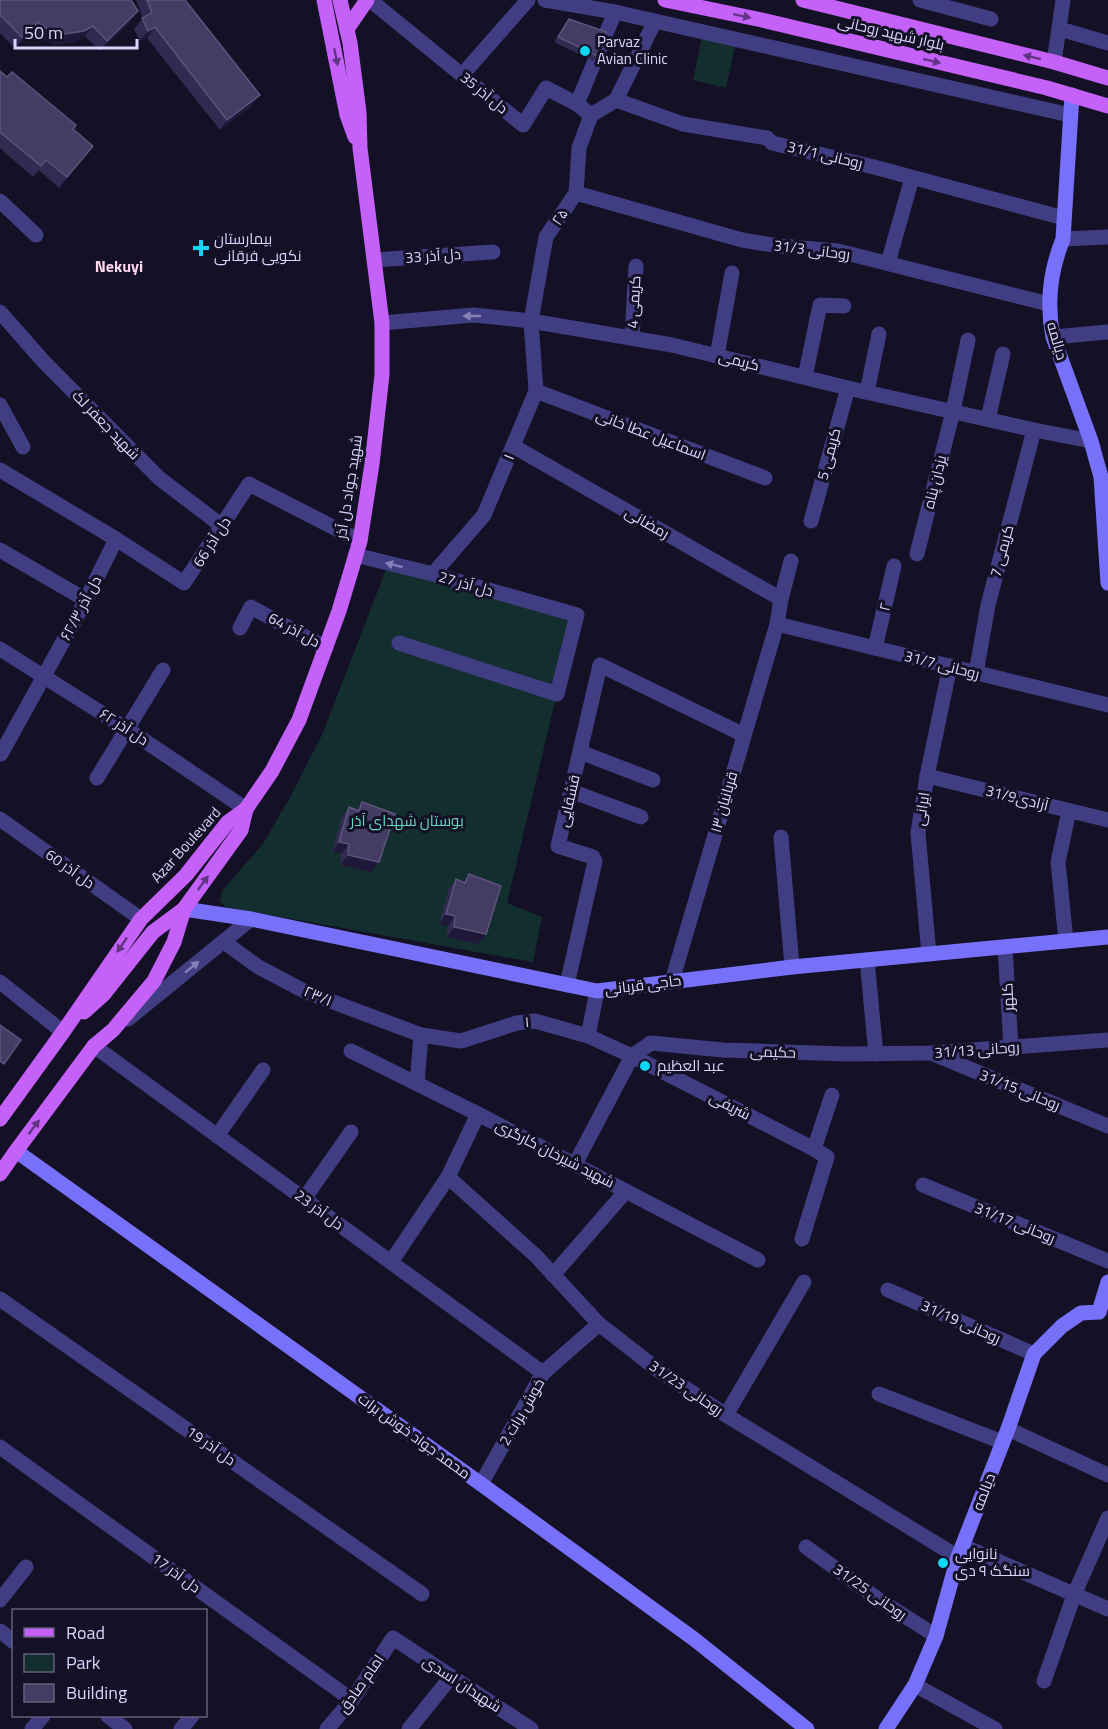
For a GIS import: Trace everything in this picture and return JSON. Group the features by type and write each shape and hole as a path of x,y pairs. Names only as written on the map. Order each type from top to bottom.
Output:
{"main road":[{"name":"شهید جواد دل آذر","path":"324,0 347,115 360,148"},
{"name":"شهید جواد دل آذر","path":"246,809 272,771 299,720 326,648 357,548 372,464 382,375 382,323 360,148 359,112 347,29 340,0"},
{"path":"347,29 369,0"},
{"name":"بلوار شهید روحانی","path":"665,0 762,20 1072,95 1108,106"},
{"name":"بلوار شهید روحانی","path":"803,0 1054,62 1108,78"},
{"name":"دیالمه","path":"1072,95 1063,239 1054,261 1049,304 1053,337 1091,441 1101,477 1108,583"},
{"name":"Azar Boulevard","path":"0,1174 94,1046 113,1030 154,981 174,942 184,909 241,830 246,809"},
{"name":"Azar Boulevard","path":"0,1119 141,919 186,875 228,822 246,809"},
{"path":"63,1032 103,995 153,932 184,909"},
{"name":"حاجی قربانی","path":"184,909 251,919 597,991 792,967 1108,937"},
{"path":"128,963 136,958 145,959 152,964 156,972 154,981"},
{"name":"محمد جواد خوش برات","path":"16,1150 694,1639 807,1729"},
{"name":"دیالمه","path":"886,1729 915,1685 936,1636 960,1552 1034,1354 1062,1326 1082,1313 1103,1314 1108,1282"}],"street":[{"name":"دل آذر 35","path":"369,0 523,125 546,88 577,104 591,115"},
{"path":"462,75 528,0"},
{"path":"545,0 656,21 1070,116"},
{"path":"920,0 991,19"},
{"path":"1054,62 1063,0"},
{"path":"577,104 615,12"},
{"path":"591,115 616,100 656,21"},
{"path":"1060,29 1108,43"},
{"name":"روحانی 31/1","path":"616,100 683,124 767,138 772,143 874,166 1064,218"},
{"name":"۲۵","path":"531,321 546,237 576,193 579,148 591,115"},
{"path":"888,263 912,178"},
{"name":"روحانی 31/3","path":"576,193 742,240 838,251 1049,304"},
{"path":"0,201 36,235"},
{"path":"1063,239 1108,237"},
{"name":"دل آذر 33","path":"374,260 493,252"},
{"name":"کریمی 4","path":"632,338 636,266"},
{"path":"717,356 732,273"},
{"path":"805,378 820,305 844,306"},
{"name":"شهید جعفر لک","path":"0,312 44,362 159,478 222,526"},
{"name":"کریمی","path":"382,323 474,315 531,321 672,345 848,388 1091,441"},
{"name":"۱","path":"433,574 484,515 536,391 531,321"},
{"path":"1053,337 1108,332"},
{"path":"867,392 879,334"},
{"name":"یزدان پناه","path":"917,554 968,340"},
{"path":"988,419 1003,354"},
{"name":"کریمی 5","path":"811,521 848,388"},
{"name":"اسماعیل عطا خانی","path":"536,391 765,478"},
{"path":"0,405 24,447"},
{"name":"کریمی 7","path":"976,674 988,605 1034,430"},
{"name":"رمضانی","path":"513,446 781,599"},
{"name":"دل آذر 66","path":"0,470 116,539 184,583 249,484 357,548"},
{"name":"دل آذر ۶۲/۳","path":"1,753 86,600 116,539"},
{"name":"دل آذر 27","path":"357,548 433,574 577,615 557,694 399,643"},
{"path":"0,550 86,600"},
{"name":"۱۳ قربانیان","path":"672,981 777,624 791,561"},
{"name":"۲","path":"875,648 894,566"},
{"name":"دل آذر 64","path":"240,628 251,607 326,648"},
{"name":"روحانی 31/7","path":"777,624 1108,705"},
{"name":"دل آذر ۶۲","path":"0,649 127,729 246,809"},
{"name":"قشقایی","path":"567,985 595,861 593,857 558,846 600,665 744,735"},
{"name":"ایرانی","path":"929,954 918,833 927,776 950,666"},
{"path":"97,778 163,670"},
{"path":"580,752 653,780"},
{"name":"آزادی31/9","path":"927,776 1108,820"},
{"path":"571,791 641,817"},
{"path":"1066,941 1058,862 1069,811"},
{"name":"دل آذر 60","path":"0,819 141,919"},
{"path":"781,837 792,967"},
{"path":"113,1030 251,919"},
{"name":"۲۳/۱","path":"224,942 257,966 304,991 421,1035"},
{"name":"کلهر","path":"1005,947 1011,1048"},
{"path":"867,960 876,1054"},
{"path":"0,982 63,1032"},
{"path":"588,1036 597,991"},
{"name":"۱","path":"421,1035 461,1041 517,1023 535,1021 588,1036 632,1056"},
{"path":"417,1084 421,1035"},
{"name":"روحانی 31/13","path":"846,1054 931,1053 1108,1040"},
{"name":"حکیمی","path":"632,1056 651,1043 723,1050 846,1054"},
{"name":"دل آذر 23","path":"94,1046 543,1373"},
{"name":"شهید شیرخان کارگری","path":"351,1051 478,1114 758,1260"},
{"name":"روحانی 31/15","path":"931,1053 1108,1126"},
{"path":"575,1164 632,1056"},
{"name":"شریفی","path":"632,1056 820,1153"},
{"path":"217,1136 263,1070"},
{"path":"802,1239 832,1095"},
{"path":"391,1262 448,1177 478,1114"},
{"path":"304,1199 351,1132"},
{"name":"روحانی 31/23","path":"448,1177 536,1256 599,1324 658,1370 726,1415 960,1552 1108,1608"},
{"name":"روحانی 31/17","path":"922,1185 1108,1261"},
{"path":"553,1275 626,1191"},
{"path":"726,1415 804,1282"},
{"name":"روحانی 31/19","path":"888,1290 1034,1354"},
{"name":"دل آذر 19","path":"0,1299 422,1594"},
{"name":"خوش برات 2","path":"481,1484 543,1373 599,1324"},
{"path":"879,1394 1005,1436 1108,1475"},
{"name":"دل آذر 17","path":"0,1447 352,1700"},
{"path":"1044,1681 1074,1594 1108,1518"},
{"name":"روحانی 31/25","path":"806,1547 878,1599 936,1636"},
{"path":"0,1600 26,1567"},
{"path":"0,1631 12,1640"},
{"name":"امام صادق","path":"327,1729 352,1700 393,1638"},
{"name":"شهیدان اسدی","path":"393,1638 531,1729"},
{"path":"408,1729 451,1677"},
{"path":"915,1685 995,1729"},
{"path":"32,1729 42,1717"},
{"path":"109,1717 125,1729"},
{"path":"181,1729 191,1717"}],"green space":[{"path":"702,37 735,46 726,88 693,80"},
{"name":"بوستان شهدای آذر","path":"390,559 574,622 507,903 542,917 533,962 226,907 220,901 222,891 263,844 322,735"}],"building":[{"path":"0,0 131,0 138,11 107,41 93,26 84,31 65,34 46,28 38,22 23,38 0,15"},
{"path":"147,0 185,0 260,95 227,120 155,27 148,31 142,18 152,13"},
{"name":"Parvaz Avian Clinic","path":"569,19 606,32 597,56 558,37"},
{"path":"0,71 7,77 12,72 76,125 73,129 93,146 67,177 46,160 41,166 0,132"},
{"path":"362,802 395,814 379,862 348,855 349,844 339,842 349,807 359,811"},
{"path":"469,874 501,886 486,934 454,927 455,916 446,914 456,879 465,883"},
{"path":"0,1025 21,1040 4,1064 0,1061"}],"place":[{"name":"Parvaz Avian Clinic","path":"585,51"},
{"name":"بیمارستان نکویی فرقانی","path":"201,248"},
{"name":"عبد العظيم","path":"645,1066"},
{"name":"نانوایی سنگک ۹ دی","path":"943,1563"}],"district":[{"name":"Nekuyi","path":"119,266"}]}
